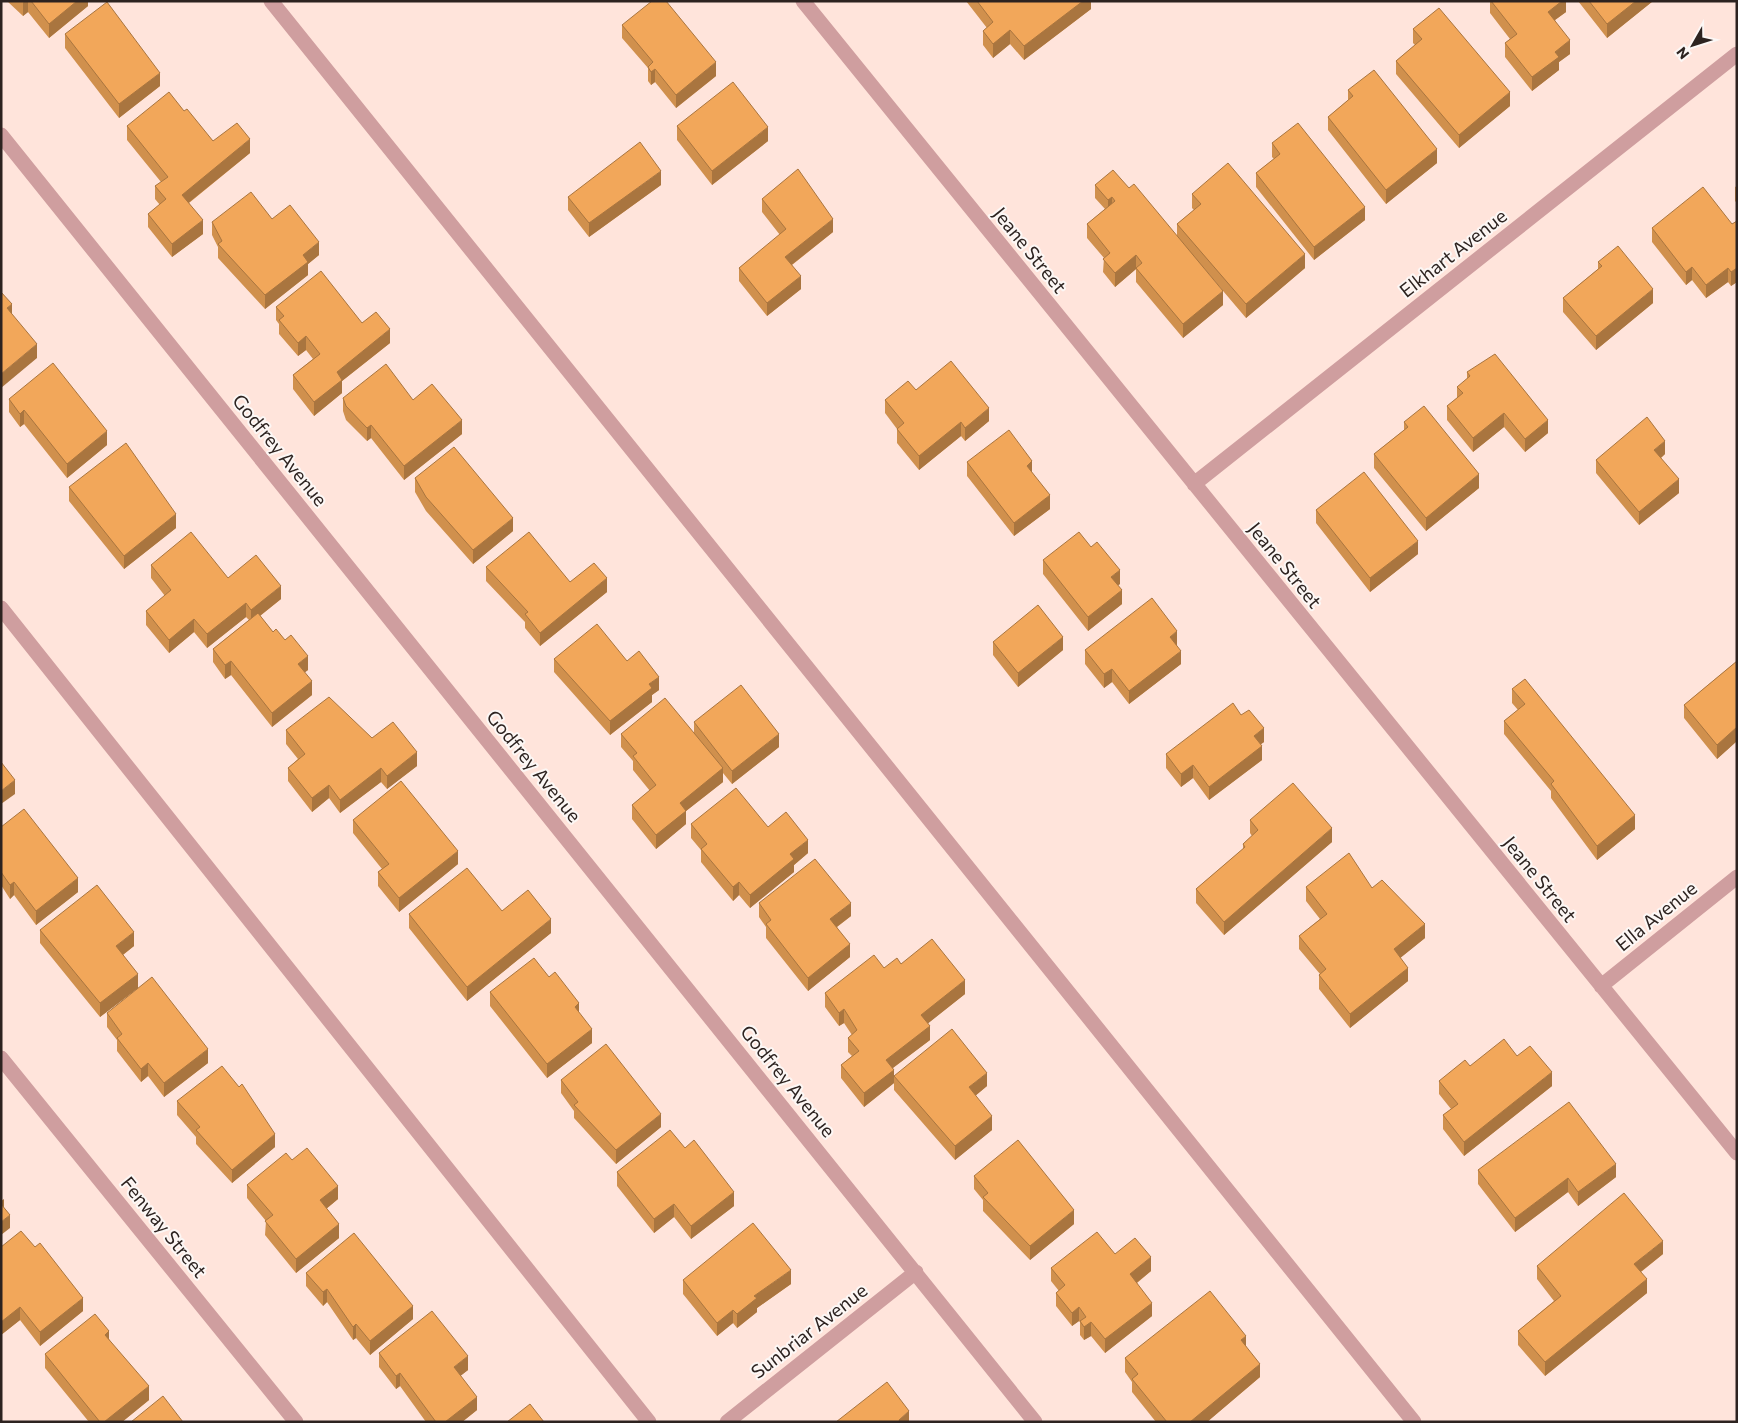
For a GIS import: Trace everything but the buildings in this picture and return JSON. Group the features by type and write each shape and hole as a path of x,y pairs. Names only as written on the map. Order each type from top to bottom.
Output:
{"street":[{"path":"271,1 1414,1422"},
{"name":"Jeane Street","path":"803,1 1737,1153"},
{"name":"Elkhart Avenue","path":"1194,484 1737,54"},
{"name":"Godfrey Avenue","path":"1,135 1035,1422"},
{"path":"1,608 649,1422"},
{"name":"Ella Avenue","path":"1601,986 1737,877"},
{"name":"Fenway Street","path":"1,1058 296,1422"},
{"name":"Sunbriar Avenue","path":"727,1422 916,1272"}]}
